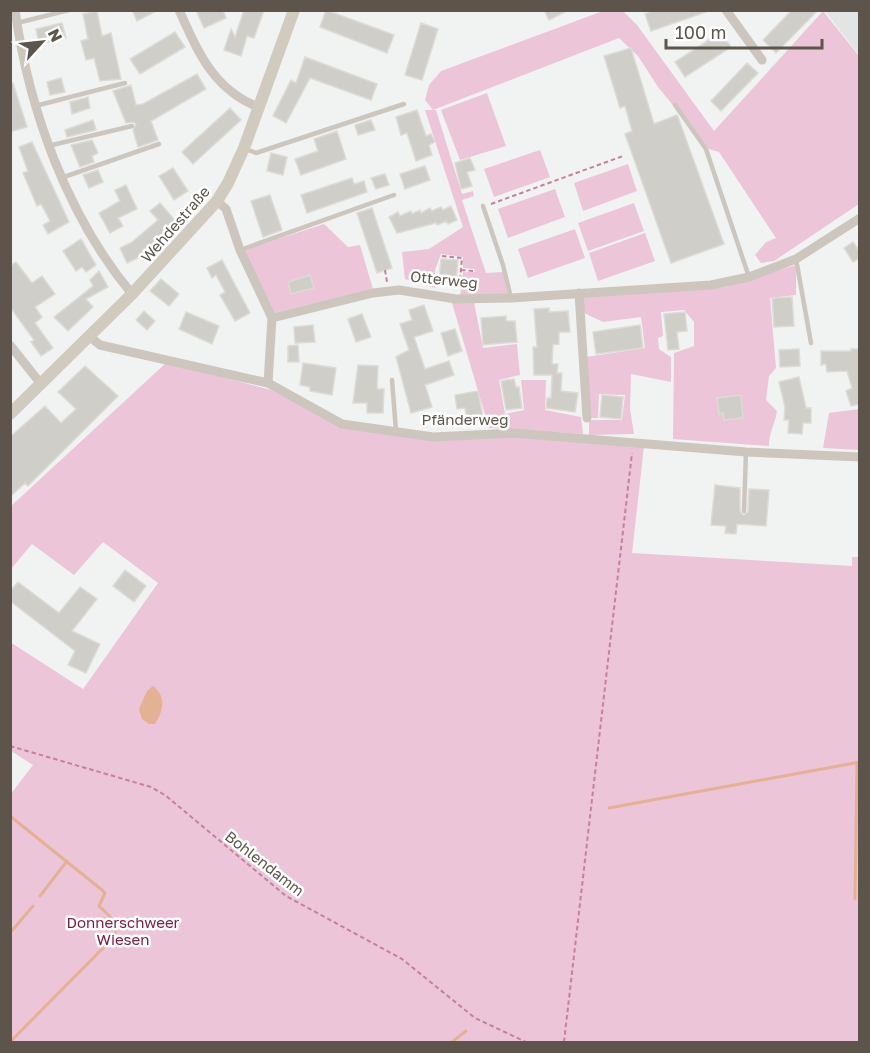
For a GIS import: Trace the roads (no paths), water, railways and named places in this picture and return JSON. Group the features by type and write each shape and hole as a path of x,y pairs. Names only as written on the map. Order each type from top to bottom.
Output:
{"street":[{"path":"15,10 21,55 48,146 61,178 99,245 132,294"},
{"path":"179,10 192,39 219,84 237,98 258,106"},
{"name":"Wehdestraße","path":"10,414 132,294 217,201 244,148 294,10"},
{"path":"726,10 762,60"},
{"path":"217,201 226,209 240,250 272,318 268,383"},
{"name":"Otterweg","path":"272,318 373,293 399,290 458,299 511,298 711,285 748,277 796,259 860,218"},
{"path":"579,293 587,418"},
{"name":"Pfänderweg","path":"89,336 100,345 268,383 342,424 433,436 513,433 746,452 860,457"},
{"path":"10,345 41,384"}],"lane":[{"path":"17,23 69,10"},
{"path":"36,106 125,83"},
{"path":"244,148 256,153 404,104"},
{"path":"675,105 706,149 748,277"},
{"path":"48,146 132,126"},
{"path":"61,178 159,144"},
{"path":"240,250 394,195"},
{"path":"483,206 503,265 511,298"},
{"path":"796,259 811,344"},
{"path":"392,380 396,432"},
{"path":"744,512 746,452"}],"waterway":[{"path":"609,808 860,762"},
{"path":"855,899 857,763"},
{"path":"10,816 105,893 99,906 113,921 116,930 111,940 10,1042"},
{"path":"40,896 67,861"},
{"path":"10,933 33,906"},
{"path":"452,1042 466,1031"}],"park label":[{"name":"Donnerschweer Wiesen","path":"123,930"}]}
